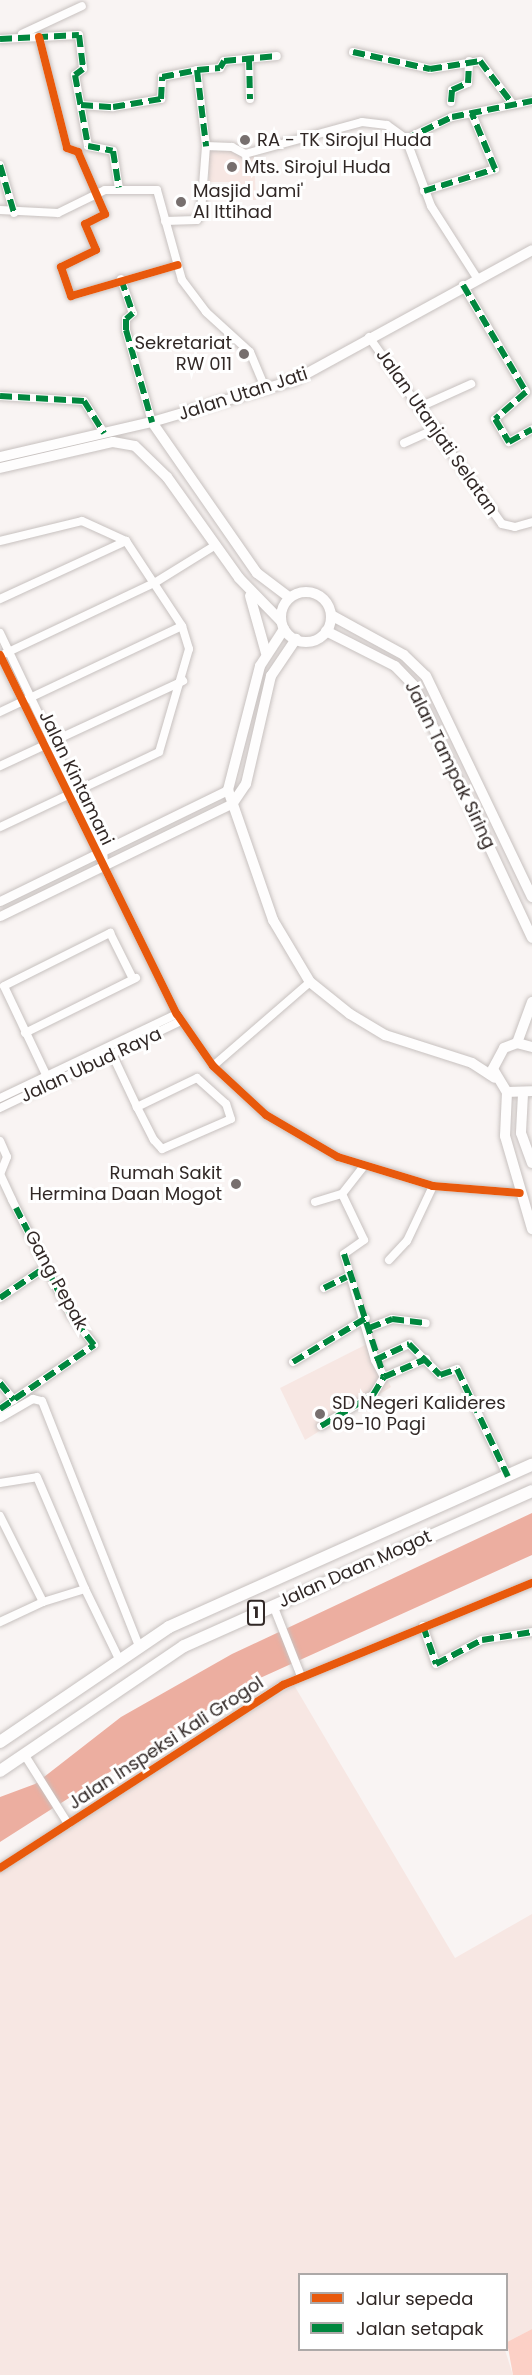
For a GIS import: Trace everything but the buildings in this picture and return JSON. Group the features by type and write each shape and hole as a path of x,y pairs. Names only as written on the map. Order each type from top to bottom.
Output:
{"highway":[{"name":"Jalan Daan Mogot","path":"0,1742 138,1644 532,1465"},
{"name":"Jalan Daan Mogot","path":"0,1771 26,1756 166,1655 276,1610 384,1556 532,1491"},
{"path":"391,1528 400,1549"},
{"path":"374,1535 384,1556"}],"main road":[{"name":"Jalan Utan Jati","path":"0,457 168,418 266,390 316,370 463,285 532,250"},
{"path":"162,436 168,418"},
{"path":"152,422 257,573 290,598 316,594 331,615 326,631 315,640 296,639 239,579"},
{"path":"0,468 125,442 156,463 239,579 256,610 266,653"},
{"path":"290,598 283,625 266,653 228,790 248,861 269,910 310,982 385,1035 472,1064 495,1078 507,1092 505,1136 532,1230"},
{"name":"Jalan Tampak Siring","path":"331,615 404,655 426,676 532,897"},
{"name":"Jalan Tampak Siring","path":"326,631 395,666 414,686 532,938"},
{"path":"233,803 246,784 271,676 296,639"},
{"path":"472,1064 495,1060 517,1043 532,1002"},
{"path":"517,1043 532,1047"},
{"path":"495,1060 495,1078"},
{"path":"507,1092 528,1093 522,1133 532,1163"}],"street":[{"path":"0,38 30,33 82,6"},
{"path":"0,38 79,35 83,69 75,75 88,146 113,151 119,188"},
{"path":"39,37 67,148 78,152 105,214 85,224 96,250 61,267 71,296 121,279 178,265"},
{"path":"353,52 430,69 480,61 512,102"},
{"path":"81,105 113,107 161,99 162,77 249,58 276,56"},
{"path":"249,58 250,99"},
{"path":"451,102 452,90 468,83 469,61"},
{"path":"165,221 197,220 201,213 206,146 196,70"},
{"path":"406,139 471,114 512,102 532,101"},
{"path":"424,191 495,169 471,114"},
{"path":"206,146 244,154 362,122 387,126 406,139 424,191 477,278"},
{"path":"0,165 14,213"},
{"path":"0,210 14,213 58,213 94,193 119,188 157,190 178,265 191,297 250,352 266,390"},
{"path":"121,279 134,313 126,319 126,330 152,422"},
{"path":"463,285 526,392 495,419 509,442 532,429"},
{"name":"Jalan Utanjati Selatan","path":"369,338 438,428 505,526 532,522"},
{"path":"422,406 471,384"},
{"path":"0,396 84,401 105,433"},
{"path":"404,443 438,428"},
{"path":"0,541 82,521 126,541 156,582 182,626 189,649 183,681 159,752 0,826"},
{"path":"0,599 126,541"},
{"path":"0,655 156,582 216,545"},
{"path":"0,712 182,626"},
{"name":"Jalan Kintamani","path":"0,633 103,849 104,865"},
{"name":"Jalan Kintamani","path":"0,655 94,853 104,865"},
{"path":"0,766 183,681"},
{"path":"0,900 228,790"},
{"path":"0,916 233,803"},
{"path":"104,865 179,1018 213,1066 293,1134 363,1167 434,1186 520,1193"},
{"path":"25,1033 135,978 110,933 9,981 4,991 25,1033 48,1079"},
{"path":"213,1066 310,982"},
{"name":"Jalan Ubud Raya","path":"0,1098 112,1054 179,1018"},
{"name":"Jalan Ubud Raya","path":"0,1108 48,1079 179,1018"},
{"path":"112,1054 138,1107 162,1149 231,1119 226,1104 197,1078 138,1107"},
{"name":"Gang Pepak","path":"0,1141 7,1157 0,1174 70,1314 94,1345 0,1409"},
{"path":"315,1202 342,1194 363,1167"},
{"path":"389,1260 407,1241 434,1186"},
{"path":"324,1288 352,1272 344,1254 364,1240 342,1194"},
{"path":"0,1298 47,1266"},
{"path":"347,1276 366,1318 375,1360 384,1377"},
{"path":"293,1362 366,1318"},
{"path":"369,1328 392,1318 426,1323"},
{"path":"375,1360 409,1344 440,1375 457,1369 508,1477"},
{"path":"321,1426 373,1395 384,1377 426,1359"},
{"path":"0,1383 14,1400"},
{"path":"0,1418 33,1399 42,1401 138,1644"},
{"path":"0,1483 37,1478 85,1589 118,1657"},
{"path":"0,1516 43,1602"},
{"name":"Jalan Inspeksi Kali Grogol","path":"0,1868 67,1822 300,1673 532,1585"},
{"path":"0,1622 43,1602 85,1589"},
{"path":"276,1610 300,1673"},
{"path":"423,1626 436,1664 482,1640 532,1632"},
{"path":"26,1756 67,1822"}],"shaded area":[{"name":"Mts. Sirojul Huda","path":"209,147 254,154 256,200 237,200 236,182 209,182"},
{"name":"SD Negeri Kalideres 09-10 Pagi","path":"369,1343 391,1387 305,1440 280,1388"},
{"path":"532,1513 532,1555 249,1683 0,1842 0,1797 35,1784 121,1717 232,1654"},
{"path":"294,1685 455,1958 532,1914 532,2329 508,2341 508,2273 298,2273 298,2351 505,2351 513,2375 0,2375 0,1867"},
{"path":"532,2329 532,2375 513,2375 508,2341"}],"marked path":[{"path":"0,39 79,35 83,69 75,75 88,146 113,151 119,188"},
{"path":"353,52 430,69 480,61 511,102"},
{"path":"197,70 220,68 224,61 277,56"},
{"path":"249,58 250,99"},
{"path":"451,102 452,90 468,83 469,61"},
{"path":"81,105 113,107 161,99 162,77 197,70 206,146"},
{"path":"406,139 452,117 532,101"},
{"path":"424,191 495,169 472,114"},
{"path":"0,165 14,213"},
{"path":"121,279 133,313 126,319 126,330 152,422"},
{"path":"463,285 526,392 495,419 509,442 532,429"},
{"path":"0,396 84,401 104,433"},
{"path":"0,1409 94,1345 70,1314 16,1208"},
{"path":"344,1254 384,1377 426,1359"},
{"path":"0,1298 47,1266"},
{"path":"324,1288 347,1277"},
{"path":"293,1362 366,1318"},
{"path":"369,1328 392,1319 426,1323"},
{"path":"375,1360 409,1344 440,1375 457,1369 508,1477"},
{"path":"321,1426 373,1395 384,1377"},
{"path":"0,1383 14,1400"},
{"path":"423,1626 436,1664 482,1640 532,1632"}],"cycle path":[{"path":"39,37 67,148 78,152 105,214 85,224 96,250 61,267 71,296 178,265"},
{"path":"0,655 177,1014 213,1066 266,1115 338,1157 433,1186 520,1193"},
{"path":"0,1868 283,1685 532,1583"}],"place":[{"name":"RA - TK Sirojul Huda","path":"245,140"},
{"name":"Mts. Sirojul Huda","path":"232,167"},
{"name":"Masjid Jami' Al Ittihad","path":"181,202"},
{"name":"Sekretariat RW 011","path":"244,354"},
{"name":"Rumah Sakit Hermina Daan Mogot","path":"236,1184"},
{"name":"SD Negeri Kalideres 09-10 Pagi","path":"320,1414"}]}
